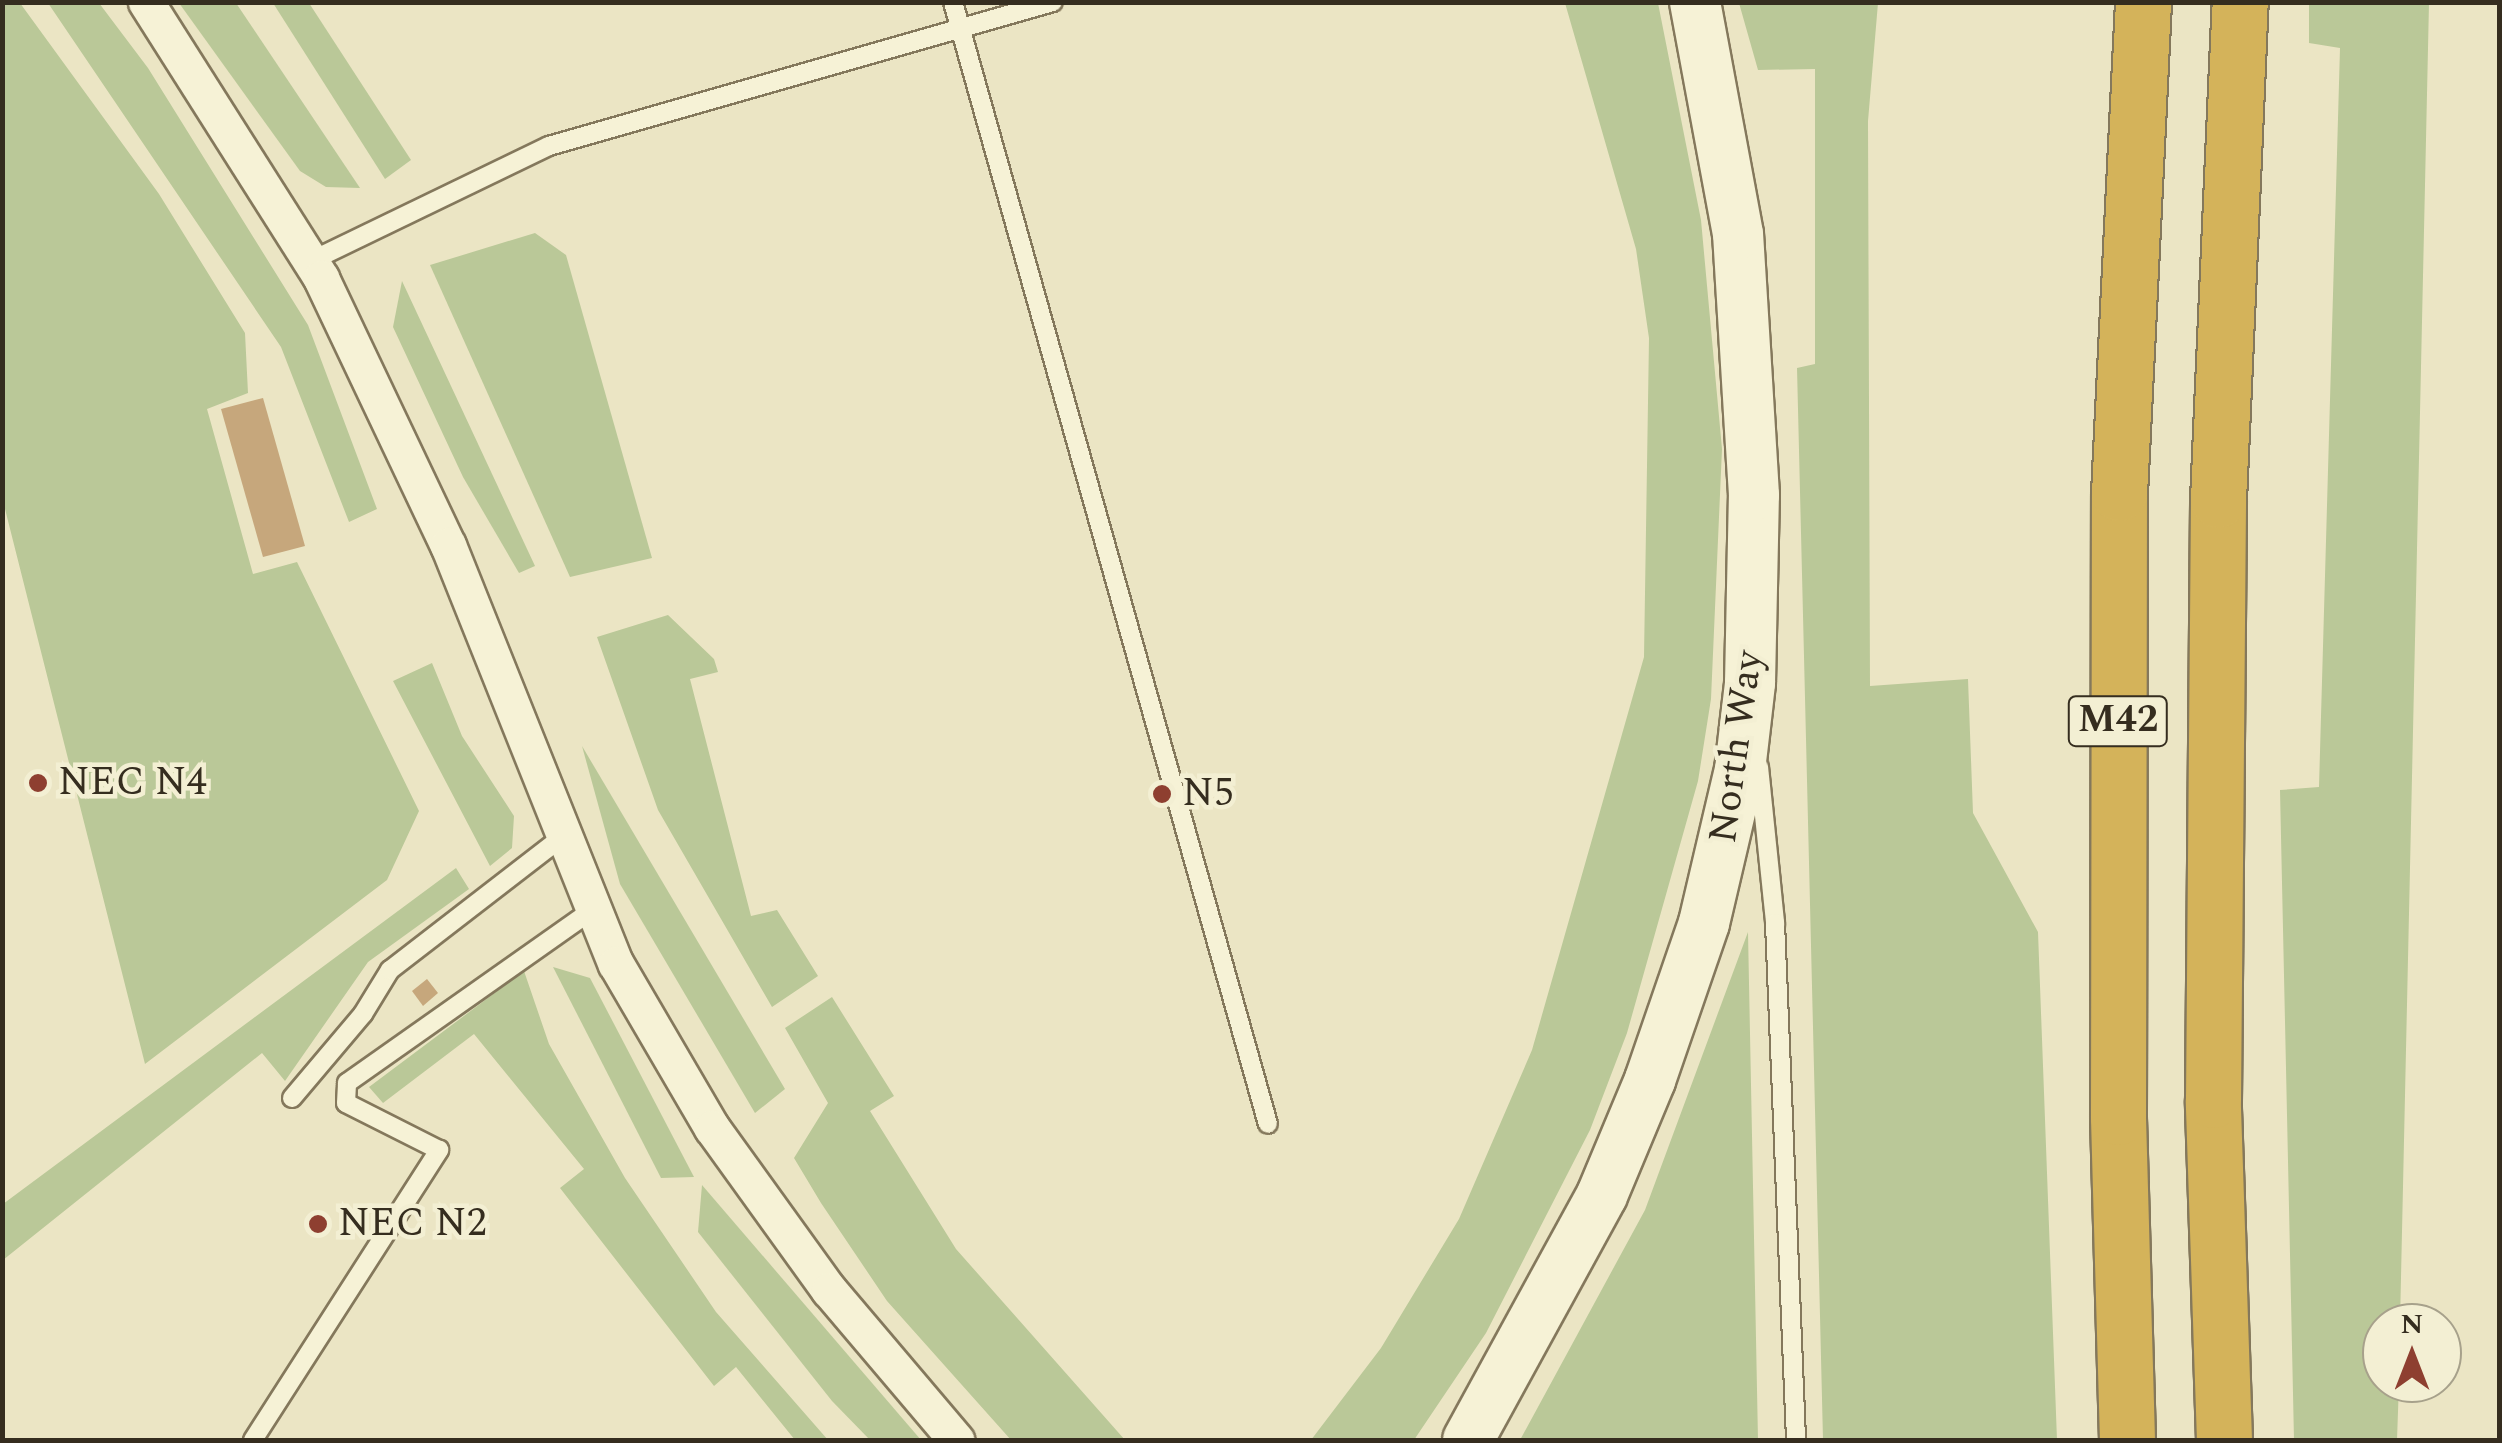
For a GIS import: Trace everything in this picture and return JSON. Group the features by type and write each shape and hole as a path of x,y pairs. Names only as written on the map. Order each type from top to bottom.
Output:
{"highway":[{"name":"M42","path":"2127,1440 2118,1117 2119,513 2142,2"},
{"name":"M42","path":"2224,1440 2213,1100 2218,560 2240,2"}],"street":[{"path":"146,2 311,261 448,545 592,910 712,1128 829,1290 956,1440"},
{"name":"North Way","path":"1468,1440 1602,1195 1650,1080 1723,854 1750,683 1754,495 1738,234 1695,2"}],"lane":[{"path":"953,2 1268,1124"},
{"path":"311,261 550,146 1053,2"},
{"path":"1750,683 1775,923 1796,1440"},
{"path":"292,1098 364,1014 390,970 562,837"},
{"path":"253,1440 439,1150 346,1103 347,1083 592,910"}],"green space":[{"path":"2,3 20,3 159,194 245,333 248,393 207,409 253,574 297,562 419,811 387,880 145,1064 3,501"},
{"path":"48,3 99,3 148,68 308,325 377,509 349,522 281,347"},
{"path":"179,3 236,3 360,188 326,187 300,171"},
{"path":"273,3 309,3 411,160 385,179"},
{"path":"1565,3 1658,3 1701,220 1722,449 1711,699 1698,781 1627,1033 1590,1130 1486,1333 1414,1440 1311,1440 1381,1348 1459,1219 1532,1050 1644,657 1649,338 1636,249"},
{"path":"1739,3 1878,3 1868,121 1870,686 1968,679 1973,813 2038,932 2057,1440 1823,1440 1797,368 1815,364 1815,69 1758,70"},
{"path":"2309,3 2429,3 2400,1303 2362,1303 2362,1403 2398,1403 2397,1440 2294,1440 2280,790 2319,787 2340,48 2309,43"},
{"path":"535,233 566,255 652,558 570,577 430,265"},
{"path":"402,281 535,566 519,573 463,477 393,327"},
{"path":"668,615 714,659 718,672 690,679 751,916 777,910 818,976 772,1007 658,810 597,637"},
{"path":"432,663 462,736 514,816 512,848 490,866 393,681"},
{"path":"582,746 785,1089 755,1113 620,884"},
{"path":"456,868 469,889 368,962 285,1081 262,1053 3,1260 3,1204"},
{"path":"1748,932 1758,1440 1520,1440 1645,1210"},
{"path":"553,967 590,978 694,1177 661,1178"},
{"path":"524,971 549,1044 625,1178 716,1312 828,1440 795,1440 736,1367 714,1386 560,1188 584,1169 474,1034 383,1103 369,1087"},
{"path":"832,997 894,1096 870,1111 956,1249 1125,1440 1011,1440 887,1301 821,1203 794,1158 828,1103 785,1028"},
{"path":"702,1185 921,1440 870,1440 832,1401 698,1232"}],"building":[{"path":"263,398 305,546 263,557 221,409"},
{"path":"427,979 438,993 423,1006 412,991"}],"place":[{"name":"NEC N4","path":"38,783"},
{"name":"N5","path":"1162,794"},
{"name":"NEC N2","path":"318,1224"}]}
